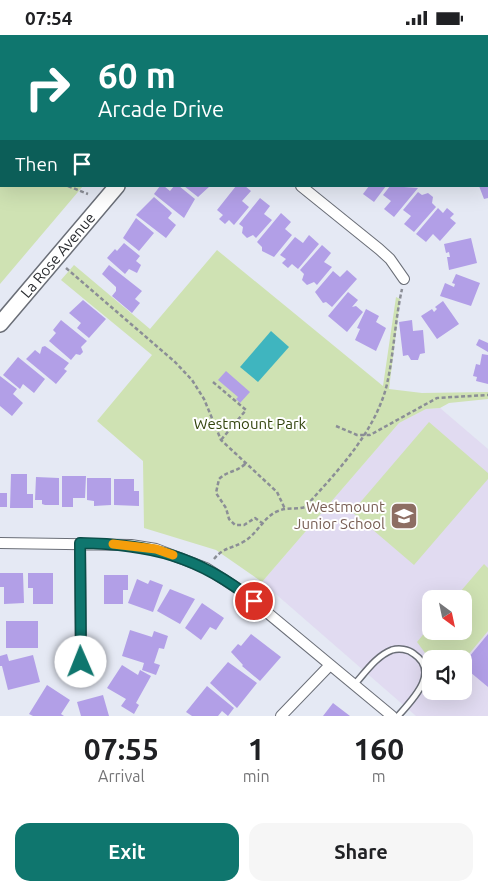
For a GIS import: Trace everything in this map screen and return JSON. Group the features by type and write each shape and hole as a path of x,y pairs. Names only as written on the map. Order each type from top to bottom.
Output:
{"street":[{"name":"La Rose Avenue","path":"0,324 116,187"},
{"path":"302,187 379,249 390,259 404,279"},
{"path":"0,543 131,545 156,549 206,568 240,590 392,716"},
{"path":"80,543 81,662"},
{"path":"281,716 330,665"}],"lane":[{"path":"354,685 385,654 400,649 412,652 422,663 424,681 420,690 398,716"}],"path":[{"path":"70,187 88,194"},
{"path":"64,266 156,344 186,374 204,399 221,440 277,493 282,499 285,509"},
{"path":"206,568 225,549 243,542 273,514 285,509 305,507 370,426 387,385 404,279"},
{"path":"213,382 246,410 221,440"},
{"path":"336,426 362,436 370,435 437,398 488,395"},
{"path":"246,464 237,471 226,473 219,479 216,493 226,508 229,519 235,525 244,525 255,518 262,523"}],"shaded area":[{"name":"Westmount Junior School","path":"440,408 488,449 488,716 416,716 262,582 399,423 426,409"}],"green space":[{"path":"0,187 82,187 0,284"},
{"name":"Westmount Park","path":"217,250 383,386 396,297 400,299 389,389 422,393 488,392 488,399 449,403 440,408 426,409 399,423 262,582 216,550 144,528 143,461 97,421 152,355 61,280 74,265 150,329"},
{"path":"429,422 488,473 488,479 414,565 352,512"},
{"path":"484,564 488,568 488,631 472,650 423,650 417,642 422,636 422,640 472,640 472,590 462,590"}],"water":[{"path":"271,331 289,347 258,382 240,367"}],"building":[{"path":"159,187 165,187 170,191 173,187 180,187 195,199 184,218 154,194"},
{"path":"185,187 209,187 198,197"},
{"path":"235,187 246,187 251,191 242,201 249,207 234,225 229,220 225,224 219,219 223,215 217,210"},
{"path":"368,187 385,187 374,202 363,194"},
{"path":"389,187 418,188 394,217 384,209 391,201 383,195"},
{"path":"479,187 488,187 488,198 484,199"},
{"path":"418,192 422,195 428,193 433,197 432,203 436,207 414,232 404,224 411,216 403,210"},
{"path":"154,197 172,213 168,218 176,225 166,238 136,215"},
{"path":"260,198 270,206 264,214 272,220 256,238 253,235 247,238 242,233 243,227 239,224"},
{"path":"438,208 443,213 447,208 454,214 450,218 456,223 440,241 433,234 426,242 416,234"},
{"path":"281,213 291,222 285,229 292,235 274,257 262,251 262,247 257,242"},
{"path":"136,218 154,233 139,251 123,238"},
{"path":"309,235 319,244 298,269 292,264 288,268 282,263 286,259 280,255 295,237 303,243"},
{"path":"471,238 477,263 449,270 447,257 450,257 449,252 446,253 444,244"},
{"path":"124,243 140,256 136,261 141,265 137,273 129,269 125,274 107,258"},
{"path":"322,245 331,253 324,262 332,267 317,285 314,282 307,285 302,280 304,274 300,270"},
{"path":"109,265 142,291 135,299 140,303 132,313 112,296 116,291 116,287 102,274"},
{"path":"347,270 357,279 332,307 326,302 323,303 315,292 333,271 340,277"},
{"path":"456,274 480,283 471,306 440,296 445,283 454,287 455,284 452,283"},
{"path":"348,292 358,300 352,307 356,306 363,312 347,332 328,316"},
{"path":"83,300 106,319 89,338 77,328 81,323 69,313"},
{"path":"443,301 459,324 437,339 421,316 432,309 434,312 437,309 435,307"},
{"path":"366,309 379,316 376,322 386,328 376,351 355,340 360,329 357,328"},
{"path":"61,320 87,341 81,347 83,352 80,355 76,354 71,360 49,341 56,333 53,330"},
{"path":"412,320 413,331 423,330 425,353 420,354 418,360 411,360 408,355 403,356 399,322"},
{"path":"479,339 488,343 488,352 476,345"},
{"path":"45,346 69,363 64,369 67,371 56,384 26,359 35,350 40,354 42,347"},
{"path":"482,354 488,355 488,384 476,381 477,377 473,376 476,364 480,365"},
{"path":"18,357 45,379 34,393 23,384 20,389 3,375"},
{"path":"226,371 250,392 240,403 236,399 238,397 218,380"},
{"path":"0,376 17,389 13,394 23,403 12,416 0,406"},
{"path":"11,474 27,474 27,494 33,494 33,508 10,508"},
{"path":"62,476 86,476 85,498 73,498 73,507 62,507"},
{"path":"36,477 59,478 59,505 45,505 42,504 42,500 35,500"},
{"path":"87,478 111,478 111,505 94,506 94,501 87,500"},
{"path":"114,479 134,479 134,491 139,491 139,506 114,505"},
{"path":"0,493 7,493 7,507 0,507"},
{"path":"0,573 23,573 24,603 4,604 4,587 0,587"},
{"path":"28,573 53,573 53,604 33,604 33,588 28,588"},
{"path":"104,575 128,575 128,590 123,590 123,604 104,604"},
{"path":"137,579 148,584 150,580 163,585 153,612 128,603"},
{"path":"170,589 195,599 180,624 157,611"},
{"path":"202,603 224,618 216,630 210,627 201,640 185,628"},
{"path":"6,621 38,621 38,648 6,648"},
{"path":"130,630 152,637 154,631 168,636 164,649 159,648 154,663 160,665 156,675 142,670 144,663 122,656"},
{"path":"251,634 281,657 260,681 242,666 231,652 238,644 241,646"},
{"path":"488,634 488,687 472,674 472,653"},
{"path":"7,654 9,661 33,655 40,682 8,690 2,666 0,666 0,656"},
{"path":"228,662 257,683 237,708 210,683"},
{"path":"122,665 138,675 140,670 151,676 136,703 139,705 134,714 121,706 126,699 107,688"},
{"path":"47,685 70,700 61,714 64,716 33,716 29,714"},
{"path":"207,686 234,708 228,716 222,711 218,716 192,716 186,712"},
{"path":"103,695 109,716 81,716 77,702"},
{"path":"333,703 350,716 323,716"}],"slow traffic":[{"path":"113,544 156,549 173,555"}],"place":[{"name":"Westmount Junior School","path":"404,516"}],"route":[{"path":"81,662 80,543 131,545 156,549 182,557 223,578 254,601"}]}
